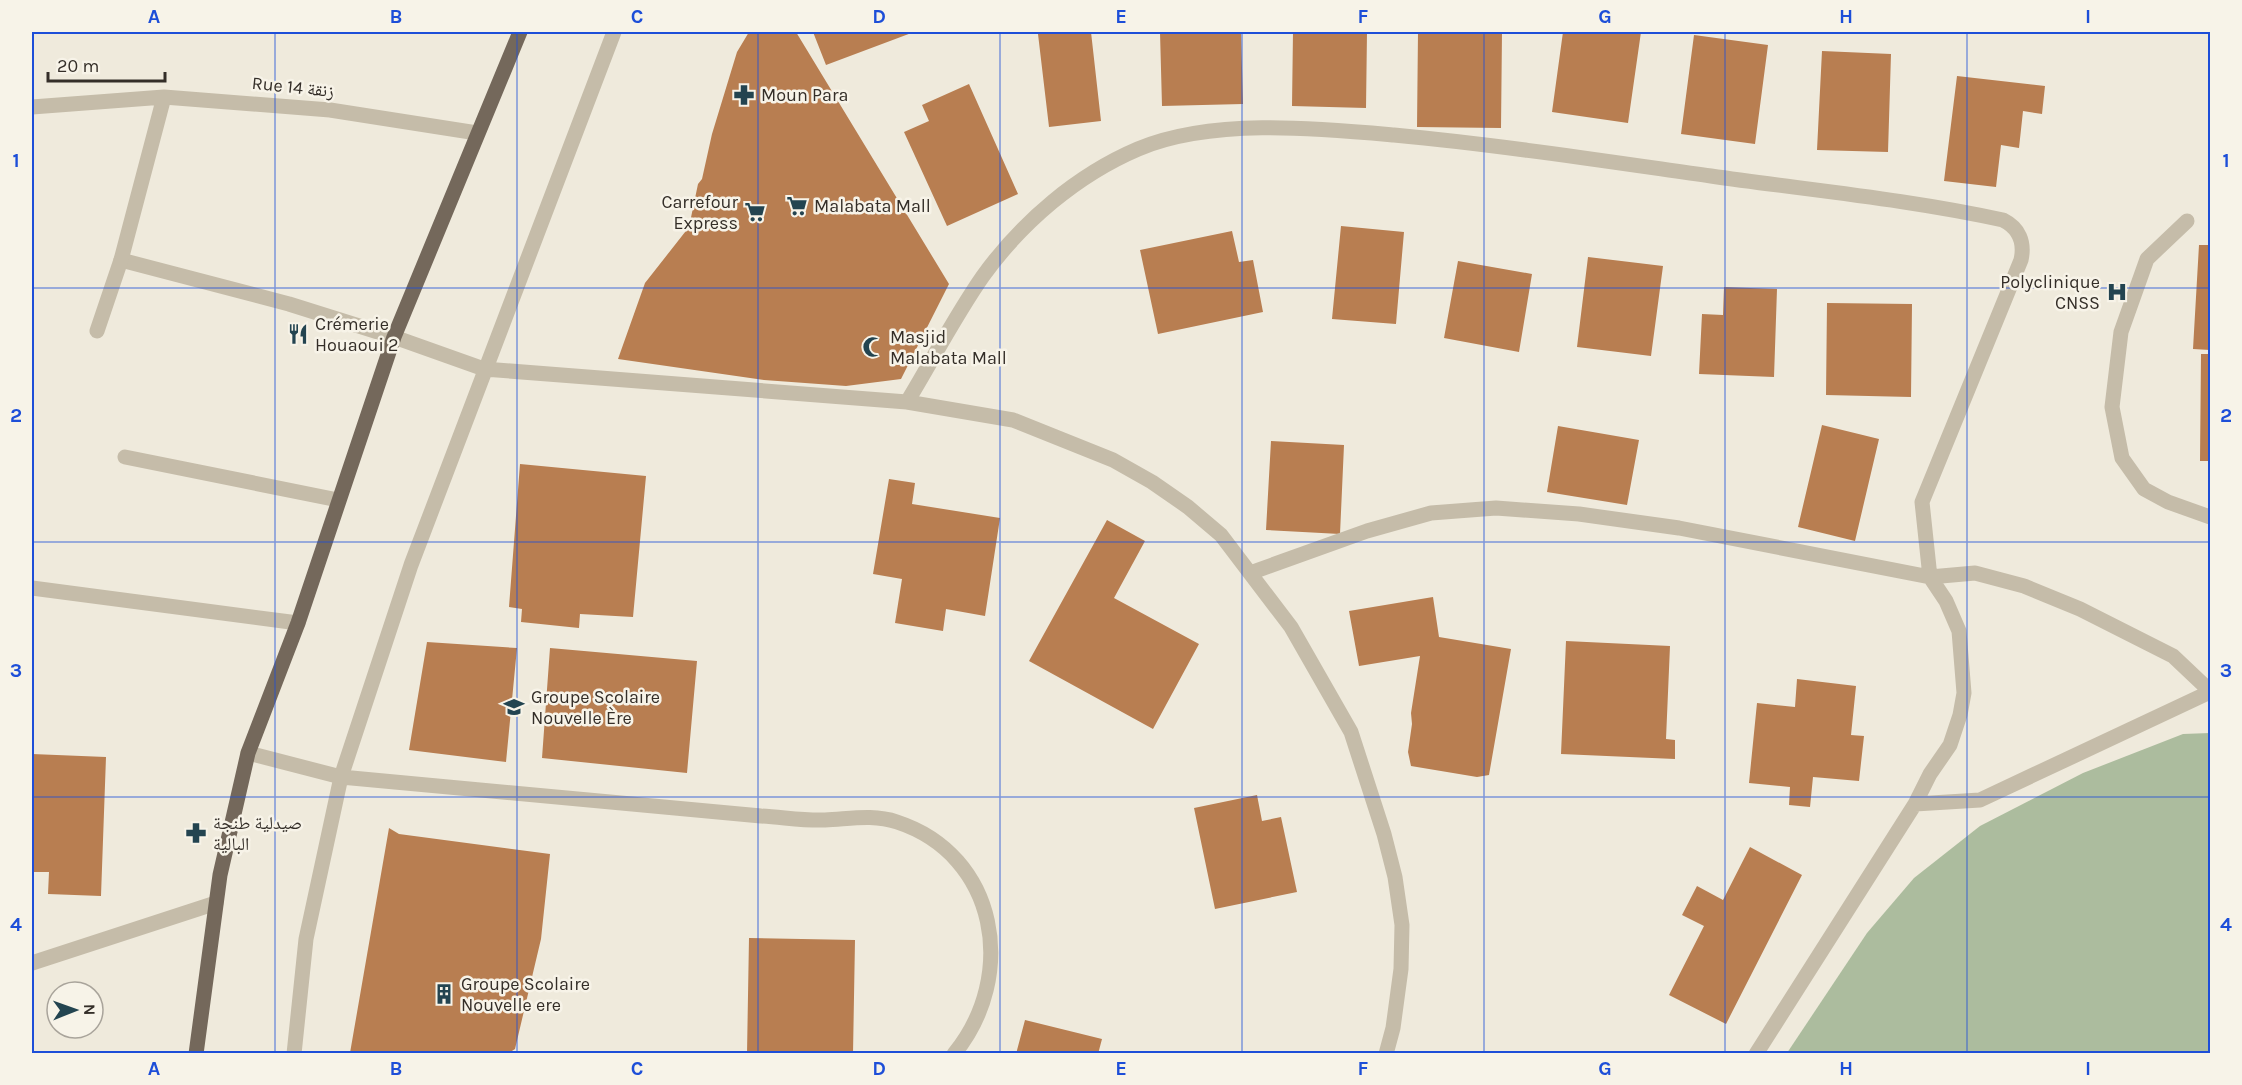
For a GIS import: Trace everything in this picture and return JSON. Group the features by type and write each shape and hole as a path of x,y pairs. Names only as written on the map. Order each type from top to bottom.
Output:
{"main road":[{"path":"196,1053 216,903 231,819 248,753 298,623 394,337 520,32"}],"street":[{"path":"294,1053 306,939 341,777 411,565 614,32"},
{"name":"Rue 14 زنقة","path":"32,107 164,97 330,110 477,133"},
{"path":"97,331 121,260 164,97"},
{"path":"907,402 983,276 1029,222 1074,186 1112,162 1141,148 1186,136 1262,127 1325,129 1484,143 1986,216 2003,220 2016,229 2022,256 1922,502 1930,578 1946,601 1959,631 1964,693 1960,715 1950,745 1930,774 1915,804 1756,1053"},
{"path":"2187,221 2147,259 2121,332 2112,407 2122,458 2144,489 2168,502 2211,517"},
{"path":"121,260 258,295 394,337 484,369 907,402 1013,420 1113,460 1152,482 1188,507 1221,535 1291,627 1351,732 1374,795 1395,877 1402,925 1401,969 1393,1028 1386,1053"},
{"path":"125,457 338,500"},
{"path":"1250,573 1367,531 1431,513 1496,508 1579,514 1679,528 1930,578 1975,573 2024,586 2080,609 2173,656 2211,692 1980,800 1915,804"},
{"path":"32,588 298,623"},
{"path":"248,753 341,777 762,816 824,820 867,816 895,821 916,829 934,840 965,870 980,893 987,912 991,939 990,964 983,1000 974,1023 954,1053"},
{"path":"32,963 216,903"}],"green space":[{"path":"2210,733 2210,1053 1787,1053 1867,933 1914,878 1980,826 2083,773 2183,734"}],"building":[{"name":"Malabata Mall","path":"749,32 796,32 949,284 901,379 846,386 764,380 618,359 645,283 689,227 698,184 702,179 712,134 737,52"},
{"path":"813,32 914,32 826,65"},
{"path":"1091,32 1101,121 1049,127 1038,34"},
{"path":"1160,32 1241,32 1243,104 1162,106"},
{"path":"1293,32 1367,32 1366,108 1292,106"},
{"path":"1418,32 1502,32 1501,128 1417,127"},
{"path":"1563,32 1641,32 1628,123 1552,112"},
{"path":"1694,35 1768,45 1755,144 1681,134"},
{"path":"1822,51 1891,54 1888,152 1817,150"},
{"path":"1957,76 2045,86 2042,114 2023,111 2019,148 2001,145 1996,187 1944,181"},
{"path":"969,84 1018,194 947,226 904,132 929,121 922,105"},
{"path":"1341,226 1404,232 1396,324 1332,319"},
{"path":"1232,231 1239,262 1253,260 1263,312 1158,334 1140,250"},
{"path":"2199,245 2210,245 2210,350 2193,349"},
{"path":"1588,257 1663,266 1651,356 1577,347"},
{"path":"1458,261 1532,274 1519,352 1444,338"},
{"path":"1724,287 1777,289 1774,377 1699,374 1702,314 1723,315"},
{"path":"1827,303 1912,304 1911,397 1826,395"},
{"path":"2201,354 2210,354 2210,461 2200,461"},
{"path":"1822,425 1879,439 1855,541 1798,527"},
{"path":"1558,426 1639,440 1627,505 1547,492"},
{"path":"1271,441 1344,445 1340,534 1266,530"},
{"path":"520,464 646,476 633,617 580,614 579,628 521,622 522,609 509,607"},
{"path":"889,479 915,483 912,504 1000,518 985,616 946,609 943,631 895,623 902,579 873,574"},
{"path":"1107,520 1145,541 1114,598 1199,644 1153,729 1029,661"},
{"path":"1433,597 1439,637 1511,649 1489,775 1477,777 1411,766 1408,752 1412,724 1411,713 1420,656 1359,666 1349,611"},
{"path":"1566,641 1670,646 1666,739 1675,740 1675,759 1561,754"},
{"path":"427,642 517,648 506,762 409,750"},
{"path":"550,648 697,661 687,773 542,758"},
{"path":"1797,679 1856,686 1851,735 1864,736 1859,781 1813,777 1810,807 1789,805 1790,787 1749,783 1757,703 1795,707"},
{"path":"32,754 106,757 101,896 48,894 49,872 32,872"},
{"path":"1257,795 1262,821 1281,817 1297,892 1215,909 1194,808"},
{"name":"Groupe Scolaire Nouvelle ere","path":"389,828 399,834 550,854 541,939 515,1049 507,1054 350,1053"},
{"path":"1750,847 1802,875 1726,1024 1669,995 1704,926 1682,915 1697,886 1723,900"},
{"path":"749,938 855,940 853,1054 747,1054"},
{"path":"1025,1020 1102,1039 1098,1054 1016,1054"}],"place":[{"name":"Moun Para","path":"744,95"},
{"name":"Malabata Mall","path":"797,206"},
{"name":"Carrefour Express","path":"755,212"},
{"name":"Polyclinique CNSS","path":"2117,292"},
{"name":"Crémerie Houaoui 2","path":"298,334"},
{"name":"Masjid Malabata Mall","path":"873,347"},
{"name":"Groupe Scolaire Nouvelle Ère","path":"514,707"},
{"name":"صيدلية طنجة البالية","path":"196,833"},
{"name":"Groupe Scolaire Nouvelle ere","path":"444,994"}]}
